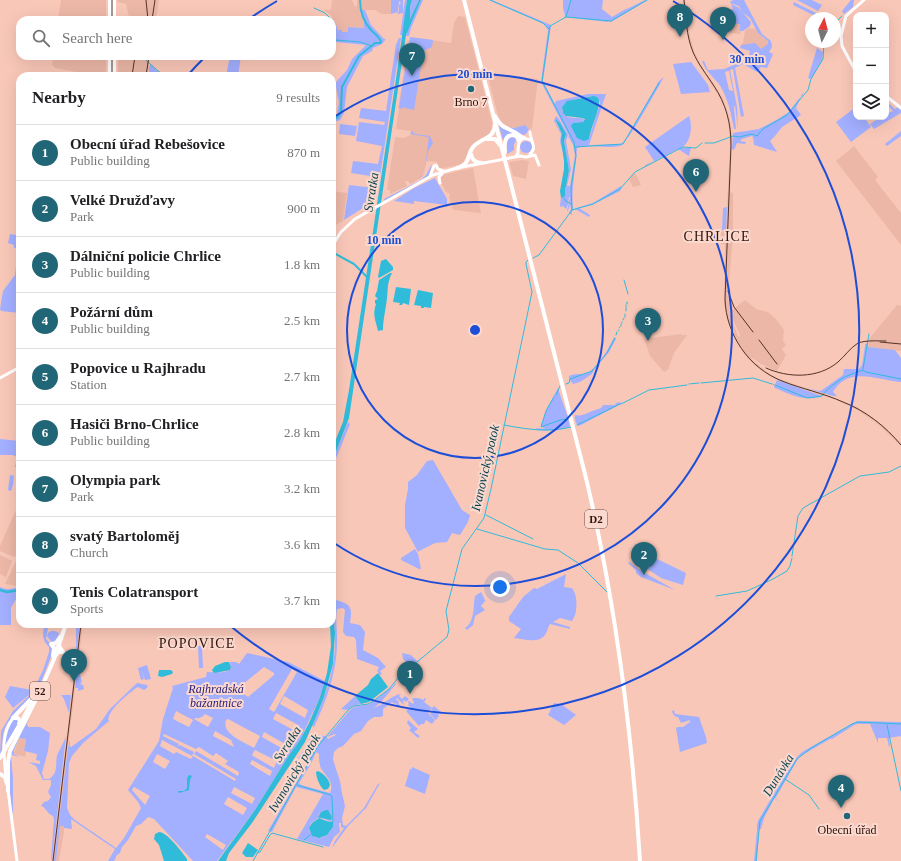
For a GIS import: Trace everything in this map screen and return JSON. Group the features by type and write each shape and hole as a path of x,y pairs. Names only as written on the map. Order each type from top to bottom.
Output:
{"highway":[{"path":"110,0 110,16"},
{"path":"114,0 114,16"},
{"name":"D2","path":"465,0 586,478 606,568 620,654 631,740 641,861"},
{"path":"110,60 110,72"},
{"path":"114,60 114,72"},
{"path":"495,118 502,126 519,135 521,138 525,138"},
{"path":"457,168 465,165 468,161 472,148 476,144 492,134 495,127 495,118"},
{"name":"D2","path":"495,118 511,156 588,476 606,561 614,603 634,746 641,861"},
{"path":"511,156 504,144 508,136 516,136 519,138 519,142"},
{"path":"472,165 472,151 475,147 487,139 496,140 502,149"},
{"path":"472,148 470,156 472,165"},
{"path":"472,157 476,161 482,163"},
{"name":"52","path":"40,686 60,644 64,628"},
{"path":"53,658 54,648 51,644 56,643 61,638"},
{"name":"52","path":"24,722 41,689 53,658"},
{"path":"13,718 29,702 40,686"},
{"path":"0,758 18,729 40,686"},
{"path":"13,718 18,718 20,720 18,729"},
{"path":"2,762 24,722"},
{"path":"8,791 9,754 24,722"},
{"path":"0,774 5,777 7,784"}],"main road":[{"path":"853,66 841,43 841,35 846,16 864,0"},
{"path":"889,98 901,108"},
{"path":"511,156 529,155 534,151 530,132 530,134"},
{"path":"519,135 525,137 530,134"},
{"path":"336,239 349,224 375,207 429,177 447,170 500,159 518,153 519,142 530,134"},
{"path":"525,138 531,140"},
{"path":"518,148 523,155"},
{"path":"511,156 527,157 534,155 539,165"},
{"path":"429,177 435,165 438,170 447,170"},
{"path":"440,183 439,176 447,170"},
{"path":"0,378 16,369"},
{"path":"13,718 4,732 2,762 7,784 17,861"}],"shaded area":[{"path":"61,0 106,0 106,16 59,16"},
{"path":"118,0 159,0 157,16 129,16 126,4 117,2"},
{"path":"332,0 352,0 355,7 357,5 357,0 391,0 391,14 382,14 375,10 361,10 364,28 348,27 348,32 338,30 336,26 336,16 331,16 324,10 331,10"},
{"path":"407,0 412,0 410,7 410,19 419,0 421,0 406,35 349,418 336,452 336,439 343,422 349,390"},
{"path":"683,0 685,0 689,32 694,51 700,64 722,97 731,124 732,139 730,192 733,193 733,224 729,280 730,292 727,293 731,319 739,338 740,335 732,318 731,311 745,300 756,309 768,312 776,319 784,330 783,341 786,345 782,349 786,355 777,371 752,358 751,359 768,373 779,379 832,397 857,407 884,426 900,442 901,446 879,425 856,409 832,398 782,382 767,374 754,365 745,355 733,335 724,303 725,244 721,244 721,230 726,230 730,145 729,125 726,110 699,65 691,48 687,32"},
{"path":"720,15 730,16 741,24 740,34 722,32 723,22 719,22"},
{"path":"458,16 465,17 492,123 492,129 490,134 474,143 463,163 439,169 436,165 437,162 426,161 423,176 411,184 406,181 407,186 390,194 390,190 387,190 395,137 404,138 412,134 410,131 396,129 410,37 451,43 454,23"},
{"path":"749,28 755,28 758,33 768,41 768,45 761,49 741,45 743,43 745,31"},
{"path":"53,60 106,60 106,72 76,72 55,68 52,65"},
{"path":"118,60 150,60 148,72 118,72"},
{"path":"487,73 538,79 532,129 529,129 525,125 516,128 509,127 501,122 498,116"},
{"path":"593,96 597,97 599,104 589,139 584,141 577,138 571,126 573,123 583,122 585,119 566,116 563,113 562,107 567,101"},
{"path":"555,119 560,123 566,134 564,141 569,170 565,187 565,196 561,198 560,191 564,169 561,140 562,134"},
{"path":"854,146 878,177 875,180 901,213 901,245 836,161"},
{"path":"523,160 529,161 526,179 513,176 509,162"},
{"path":"473,168 481,213 453,210 449,197 450,194 446,192 439,179 441,175"},
{"path":"635,173 641,185 633,187 629,179"},
{"path":"336,192 347,193 343,221 336,225"},
{"path":"386,259 393,267 393,270 379,278 381,261"},
{"path":"392,273 388,286 383,330 378,331 374,311 376,304 375,300 378,299 375,296 379,280"},
{"path":"396,287 411,289 409,305 403,303 402,305 399,305 400,303 393,302"},
{"path":"418,290 433,293 431,308 421,308 421,306 414,305"},
{"path":"897,305 901,306 901,351 868,347 869,339"},
{"path":"681,334 687,335 674,353 668,370 664,372 650,356 644,339"},
{"path":"16,510 16,556 14,557 0,551 0,546"},
{"path":"0,555 12,561 6,577 0,574"},
{"path":"16,561 16,586 5,584"},
{"path":"80,628 83,628 54,861 52,861"},
{"path":"330,628 334,628 333,664 324,697 305,742 252,823 229,853 226,861 218,861 255,810 300,740 309,723 320,697 327,673 331,646"},
{"path":"229,662 231,667 230,670 215,673 213,672 212,670 215,666"},
{"path":"159,670 171,670 173,672 172,674 162,677 158,676"},
{"path":"378,673 388,687 369,702 361,704 355,696 368,685 371,679"},
{"path":"19,738 26,739 24,751 26,752 25,757 14,753"},
{"path":"318,771 324,775 328,781 330,785 328,789 324,790 319,784 316,774"},
{"path":"189,775 192,776 189,790 179,793 178,791 184,791 187,788 187,778"},
{"path":"328,810 332,817 331,820 318,817 321,812"},
{"path":"319,818 329,822 333,821 333,827 327,835 319,838 312,836 309,828 312,823"},
{"path":"60,826 64,826 64,832 59,861 56,861"},
{"path":"159,832 166,835 174,843 187,861 164,861 159,845 154,839 155,834"},
{"path":"248,843 258,850 253,857 246,857 242,853"}],"green space":[{"path":"391,0 403,0 403,13 397,14 399,11 399,5 401,3 399,1 398,12 391,14"},
{"path":"405,0 407,0 403,35 400,35"},
{"path":"412,0 419,0 410,19 410,7"},
{"path":"421,0 423,0 409,36 406,36 407,30"},
{"path":"489,0 551,25 543,81 574,141 555,104 556,101 588,94 606,94 589,145 621,144 626,139 659,81 664,77 636,126 624,143 615,147 587,146 577,148 573,186 573,209 593,203 621,186 622,187 620,191 592,205 579,208 590,215 589,217 575,209 572,211 572,215 569,213 571,209 570,204 567,211 570,197 566,209 563,206 560,206 561,197 565,196 565,187 569,170 564,141 565,135 562,128 555,121 562,134 563,153 560,142 561,134 554,121 556,116 568,135 566,141 571,169 567,186 570,186 575,155 569,136 541,82 548,30 544,24","holes":["591,96 599,100 600,103 589,139 573,123 583,122 584,119 566,116 562,108 567,102 575,99"]},
{"path":"563,0 603,0 602,9 612,17 629,7 625,10 648,0 611,22 608,22 564,17"},
{"path":"733,0 744,0 762,34 771,41 772,47 769,52 773,54 767,68 761,67 757,72 743,64 735,68 744,116 741,117 733,69 730,70 737,107 738,129 735,105 736,129 734,129 725,95 719,84 707,70 702,61 704,61 708,70 724,69 741,62 748,62 751,60 751,56 749,55 750,51 740,48 741,45 755,43 761,49 768,44 768,41 758,33 750,18 742,12 739,6 730,2","holes":["729,71 733,91 729,90 725,72"]},
{"path":"797,0 812,0 822,5 818,11"},
{"path":"851,0 854,0 853,7 844,14 842,11"},
{"path":"794,2 814,12 807,12 793,5"},
{"path":"731,4 738,7 751,22 750,26 743,31 740,31 740,24 729,23 730,16 728,15 733,9"},
{"path":"360,10 365,10 371,25 384,39 386,39 382,44 373,48 372,51 363,56 347,87 344,113 340,120 336,122 339,102 336,82 347,70 352,59 366,45 336,42 336,25 338,30 348,32 348,27 364,28 364,22"},
{"path":"410,37 433,40 432,47 425,50 423,54 414,110 403,107 402,109 399,108"},
{"path":"399,38 401,38 378,189 376,189 374,201 344,220 349,185 375,188 376,177 351,173 353,161 378,164 382,146 356,141 359,122 384,125 385,122 359,118 361,108 386,111 396,44"},
{"path":"817,48 823,52 822,60 811,79 808,78"},
{"path":"229,60 240,60 239,72 227,72"},
{"path":"691,62 708,85 710,92 681,94 673,64"},
{"path":"151,64 159,72 149,72 149,67"},
{"path":"799,98 800,99 796,108 801,115 782,127 770,141 777,152 754,145 752,136 742,139 740,141 746,142 745,144 737,143 734,150 732,149 733,133 759,129 778,119 789,112"},
{"path":"889,104 895,109 898,107 901,110 901,113 874,129 870,124 876,120 889,120 889,113 893,111 889,106"},
{"path":"853,109 853,120 866,120 871,127 851,142 836,122"},
{"path":"689,116 691,129 689,138 681,148 691,148 689,156 678,149 645,166 654,161 645,147"},
{"path":"498,123 514,134 504,143"},
{"path":"340,124 357,126 355,136 339,134"},
{"path":"525,125 529,129 524,135 506,127 514,128"},
{"path":"412,131 415,134 430,136 433,143 428,151 424,175 429,137 410,134"},
{"path":"901,131 901,136 887,146 885,144"},
{"path":"511,137 515,138 516,140 514,150 507,154 507,141"},
{"path":"524,141 528,141 532,147 528,153 524,153 520,149 520,145"},
{"path":"432,164 429,176 385,201 384,199 421,180 426,175"},
{"path":"435,178 447,199 447,205 414,201 414,204 394,201 414,188"},
{"path":"727,207 726,230 722,230 723,208"},
{"path":"10,234 16,235 16,248 14,248 14,245 8,243"},
{"path":"16,267 16,313 1,311 3,291 15,275"},
{"path":"614,337 616,339 609,352 592,374 580,382 573,384 569,379 569,376 585,374 595,367 603,357"},
{"path":"868,343 868,347 895,350 901,358 901,382 860,376 852,377 845,380 834,389 833,392 837,396 802,387 819,391 843,375 844,369 859,369 862,365 865,344"},
{"path":"777,380 822,396 803,398 792,395 774,387"},
{"path":"558,388 570,426 558,430 537,430 536,428 544,429 541,425 547,408"},
{"path":"621,402 621,404 579,426 576,423 575,415 585,414 601,408 603,405 615,405 616,403"},
{"path":"348,422 350,424 336,458 336,452"},
{"path":"0,439 16,441 16,456 13,455 0,455"},
{"path":"433,460 462,510 470,515 468,522 460,535 452,533 447,542 435,543 418,552 405,528 405,505 408,482 417,475 427,461"},
{"path":"10,475 14,476 11,491 8,490"},
{"path":"635,544 645,549 655,558 686,573 683,585 661,578 631,558"},
{"path":"415,549 418,554 421,569 401,560 401,558"},
{"path":"629,562 643,572 675,590 641,577 628,563"},
{"path":"566,574 564,587 572,588 576,600 574,618 572,621 560,618 553,622 570,627 570,629 550,624 542,638 530,640 514,638 521,629 509,621 509,617 523,597 534,588 537,589"},
{"path":"0,587 8,589 16,588 16,599 11,608 11,625 0,625"},
{"path":"481,592 486,602 485,601 481,606 485,610 475,616 473,625 467,630 465,628 472,618 475,596"},
{"path":"336,600 345,603 350,607 350,623 360,625 365,632 363,650 378,658 386,667 380,671 382,674 380,675 377,671 379,667 357,659 356,640 354,637 346,636 343,632 345,610 343,608 337,609 336,618"},
{"path":"336,618 337,641 335,667 323,708 314,727 312,726 321,706 331,675 335,654"},
{"path":"44,628 48,629 46,639 52,645 53,652 40,684 33,696 6,726 3,734 0,756 1,731 13,711 32,693 43,670 49,652 49,647 45,642"},
{"path":"76,628 80,628 74,664"},
{"path":"51,631 59,633 57,641 52,643 47,636"},
{"path":"198,646 202,646 203,668 199,668"},
{"name":"Rajhradská bažantnice","path":"247,653 288,662 325,681 320,697 300,740 255,810 217,861 193,861 154,819 148,817 141,824 136,826 114,861 108,861 115,849 71,819 72,829 60,826 56,861 54,861 70,740 71,747 96,729 110,709 137,683 147,685 148,687 144,690 138,687 136,688 119,702 112,710 108,719 109,721 83,743 72,756 69,763 67,808 70,815 116,848 124,838 141,808 128,790 159,741 163,719 173,688 172,686 206,677 207,672 228,671 231,669 230,662 236,662 239,664","holes":["264,667 274,673 274,675 248,697 237,689","292,669 297,672 274,712 269,709","284,696 308,710 305,718 280,704","176,711 193,720 189,727 173,719","276,713 300,726 297,732 273,719","205,714 213,718 208,727 194,719 202,717","228,719 260,736 254,748 234,737 225,725 226,720","215,731 231,740 234,747 213,736","264,732 287,745 285,750 262,737","164,734 196,749 199,747 213,756 216,753 228,761 225,764 239,772 238,776 196,751 194,754 236,779 235,781 193,756 191,759 176,752 174,754 160,746 162,740 192,756 194,752 180,745 178,747 179,744 163,736","255,750 277,761 274,768 253,756 252,755","157,754 170,761 165,769 153,762","252,760 272,771 270,776 250,764","134,787 150,796 145,805 132,790","234,787 255,798 252,804 231,793","228,797 247,808 243,815 224,804","207,834 226,845 223,850 205,837"]},
{"path":"402,653 411,655 417,661 424,656 411,667 403,659"},
{"path":"147,665 151,679 145,680 142,671 144,679 141,680 138,668"},
{"path":"78,667 82,682 80,684 83,685 84,689 78,691 78,688 75,688"},
{"path":"395,683 396,684 382,701 373,708 381,705 394,696 401,694 399,696 402,699 405,696 409,699 406,702 404,700 403,701 404,705 397,698 396,699 401,707 392,702 383,709 382,717 374,717 368,721 361,731 354,734 343,746 334,752 333,759 340,781 345,806 342,818 343,825 346,826 364,808 380,783 366,808 348,826 332,848 344,828 341,827 341,823 339,823 340,832 334,837 329,847 297,839 323,794 296,787 272,832 268,831 307,764 298,758 311,741 309,740 311,735 326,736 328,739 336,735 327,737 350,710 354,707 370,704","holes":["316,752 319,754 321,768 331,783 330,793 301,785 299,783 311,764","325,811 330,813 332,818 318,817 319,814","318,818 325,819 329,822 332,820 333,827 325,836 314,837 309,830 311,823"]},
{"path":"10,686 32,690 29,695 13,708 5,697"},
{"path":"61,695 71,695 69,713 64,699"},
{"path":"355,696 361,704 353,706 347,710 341,709"},
{"path":"413,698 426,699 424,702 432,708 434,706 442,713 438,715 435,713 439,716 436,720 430,714 433,711 431,709 428,713 435,720 432,724 426,720 424,724 419,726 406,711 411,708 408,705 408,702 409,701 413,704"},
{"path":"554,703 561,704 576,715 564,725 548,715"},
{"path":"674,710 675,714 699,717 707,743 680,752 676,728 683,727 690,722 690,720 681,723 678,717 673,714 672,711"},
{"path":"15,718 19,722 4,749 6,732 9,725"},
{"path":"30,718 27,724 28,727 40,727 50,733 48,751 42,773 44,779 49,779 56,770 57,756 66,736 52,860 54,819 53,816 41,806 51,797 48,792 51,785 51,780 43,780 36,766 28,762 40,764 40,761 36,760 37,754 24,751 26,739 19,738 14,750 14,754 20,757 12,755 10,751"},
{"path":"408,720 418,729 414,732 420,736 418,738 409,730 411,728 407,723"},
{"path":"857,721 901,722 901,737 889,738 889,747 887,738 878,738 878,743 870,724 856,724 799,757 775,799 787,803 774,799 764,818 761,829 759,829 757,861 754,861 758,821 796,758 802,752"},
{"path":"10,756 13,778 13,813 10,793"},
{"path":"412,767 430,775 425,794 405,786"}],"waterway":[{"path":"336,118 341,112 342,87 359,56 375,43 381,42 368,27 361,12 360,0"},
{"path":"490,0 543,23 549,29"},
{"path":"566,17 571,0"},
{"name":"Ivanovický potok","path":"533,258 539,255 572,210 571,188 576,156 574,142 542,81 550,26 566,17 611,21 647,0"},
{"path":"314,8 328,16"},
{"path":"336,40 360,42 372,46"},
{"path":"705,143 714,143 733,136 739,137 752,134 757,136 763,129 787,115 808,90 811,79 823,59 824,48"},
{"path":"146,60 160,72"},
{"path":"575,147 623,144 659,83"},
{"path":"572,210 593,204 620,189 635,172 677,150 683,147 696,148 702,143"},
{"path":"563,197 571,204"},
{"path":"336,254 354,264 368,278"},
{"name":"Ivanovický potok","path":"253,861 318,746 349,709 354,706 372,702 389,689 398,678 447,637 449,630 446,611 462,549 484,518 491,489 532,292 526,264 528,260"},
{"path":"624,280 628,294"},
{"path":"863,369 869,334"},
{"path":"607,353 615,338"},
{"path":"592,371 606,354"},
{"path":"775,385 807,398 822,396 829,388 841,379 862,370 901,379"},
{"path":"566,384 569,383 570,379 592,371"},
{"path":"701,383 753,378 772,384"},
{"path":"689,384 699,383"},
{"path":"621,404 649,390 687,385"},
{"path":"556,395 560,386"},
{"path":"554,397 546,411 541,427 560,420 568,419"},
{"path":"577,425 620,404"},
{"path":"504,425 546,430 571,427"},
{"path":"792,556 798,516 803,508 860,476 889,472 901,466"},
{"path":"486,515 533,539"},
{"path":"477,529 545,549 558,550 578,563 608,593"},
{"path":"716,596 747,591 773,579 787,571 792,558"},
{"path":"0,590 7,592 16,591"},
{"name":"Dunávka","path":"756,861 760,821 797,759 811,748 852,724 858,722 901,724"},
{"path":"887,725 901,791"},
{"path":"785,779 809,795 819,809"},
{"path":"297,785 331,795 333,821"},
{"path":"257,853 260,852 272,833 323,847"},
{"path":"304,840 310,835"}],"tram line":[{"path":"112,0 112,16"},
{"path":"112,60 112,72"}],"railway":[{"path":"146,0 148,16"},
{"path":"153,16 155,0"},
{"path":"684,0 689,39 693,52 697,61 722,100 730,129 731,145 725,299 726,312 735,337 742,349 759,368 782,381 835,399 860,410 882,425 901,445"},
{"path":"133,72 134,60"},
{"path":"147,72 148,60"},
{"path":"728,291 734,307 753,332"},
{"path":"759,340 777,364"},
{"path":"766,368 784,374 793,375 821,372 838,362 852,347 858,343 868,341 886,341"},
{"path":"880,342 901,344"},
{"path":"53,861 81,628"}],"place":[{"name":"svatý Bartoloměj","path":"680,37"},
{"name":"Tenis Colatransport","path":"723,40"},
{"name":"Olympia park","path":"412,76"},
{"name":"Brno 7","path":"471,89"},
{"name":"Hasiči Brno-Chrlice","path":"696,192"},
{"name":"Dálniční policie Chrlice","path":"648,341"},
{"name":"Velké Družďavy","path":"644,575"},
{"name":"Popovice u Rajhradu","path":"74,682"},
{"name":"Obecní úřad Rebešovice","path":"410,694"},
{"name":"Požární dům","path":"841,808"},
{"name":"Obecní úřad","path":"847,816"}],"district":[{"name":"CHRLICE","path":"717,236"},
{"name":"POPOVICE","path":"197,643"}],"water label":[{"name":"Svratka","path":"371,192"},
{"name":"Svratka","path":"287,744"}]}
